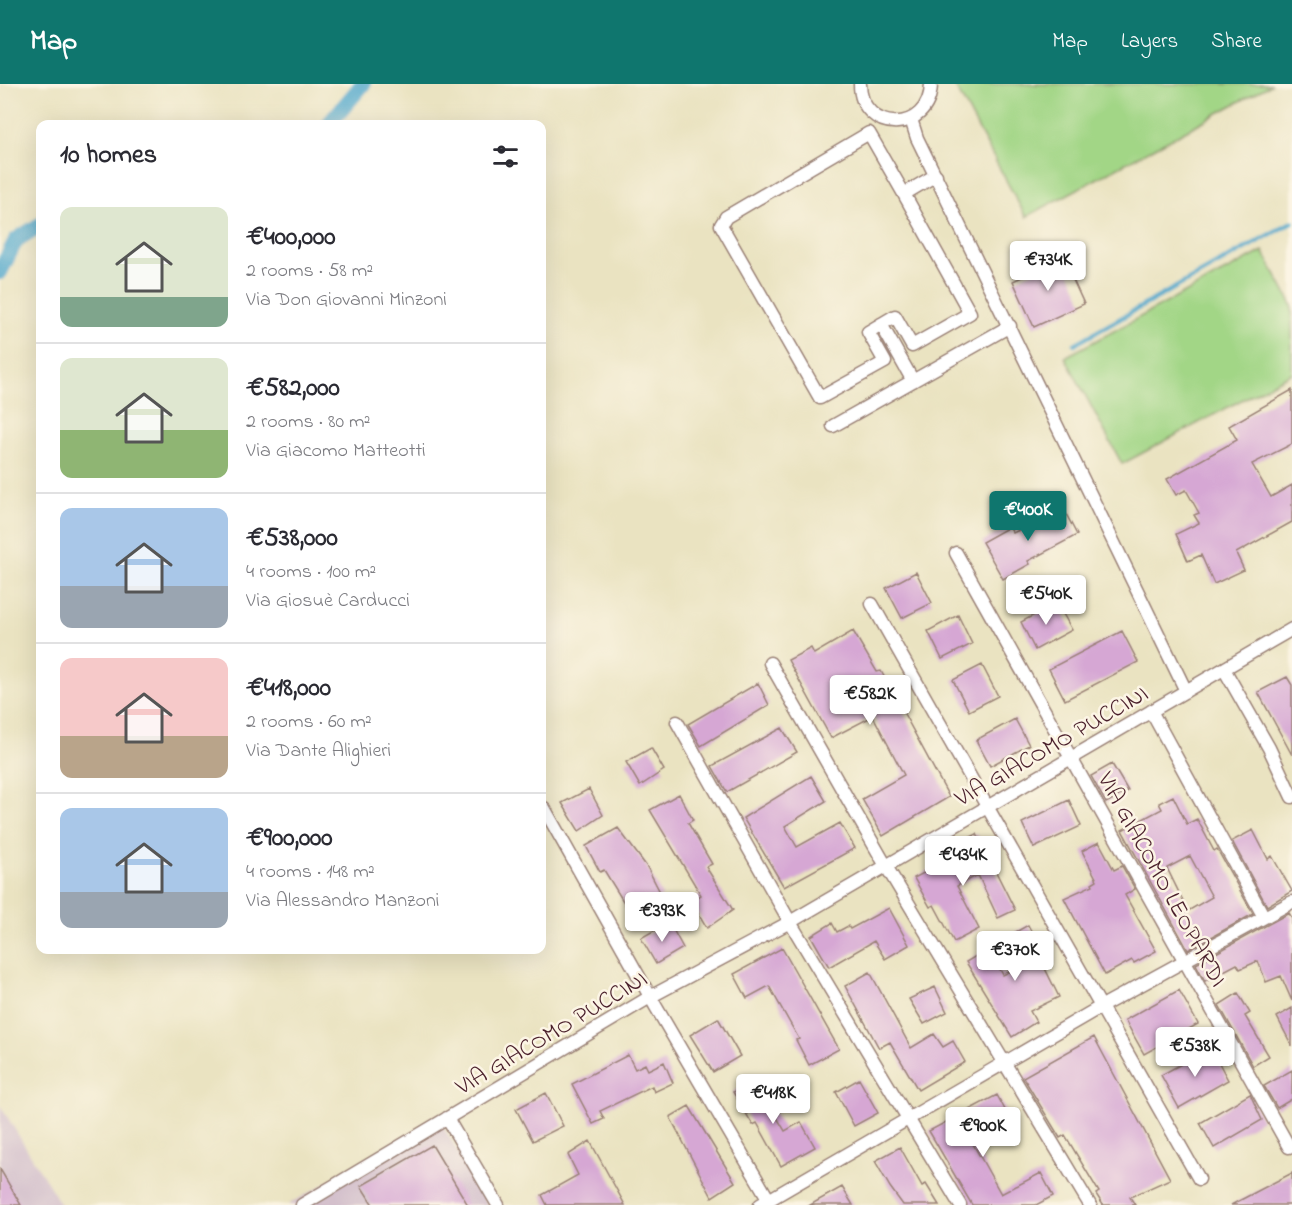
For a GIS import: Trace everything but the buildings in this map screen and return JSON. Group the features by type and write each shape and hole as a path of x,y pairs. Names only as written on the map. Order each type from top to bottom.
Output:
{"street":[{"path":"860,84 863,103 879,119 889,122 911,119 927,104 931,84"},
{"path":"911,119 1186,691"},
{"path":"869,133 904,194 970,313 912,346 895,316 868,332 885,362 820,398 721,225 726,217 869,133"},
{"path":"904,194 936,175"},
{"path":"881,324 913,381"},
{"path":"833,426 1010,326"},
{"name":"VIA GIACOMO LEOPARDI","path":"956,553 1289,1147"},
{"path":"872,603 1199,1179"},
{"name":"VIA GIACOMO PUCCINI","path":"302,1205 650,997 790,922 1292,629"},
{"path":"770,663 886,866 1090,1205"},
{"path":"1224,669 1269,748 1292,797"},
{"path":"1151,711 1264,917"},
{"path":"677,722 790,922 960,1205"},
{"path":"546,812 765,1203 1005,1061 1292,902"},
{"path":"447,1118 498,1205"}],"shaded area":[{"path":"0,1105 61,1205 0,1205"},
{"path":"439,1119 488,1205 288,1205"}],"green space":[{"path":"954,84 1272,84 1026,217"},
{"path":"1263,251 1292,305 1292,373 1122,464 1065,357"}],"waterway":[{"path":"332,120 363,84"},
{"path":"1075,344 1292,222"},
{"path":"0,272 16,240 36,228"}]}
